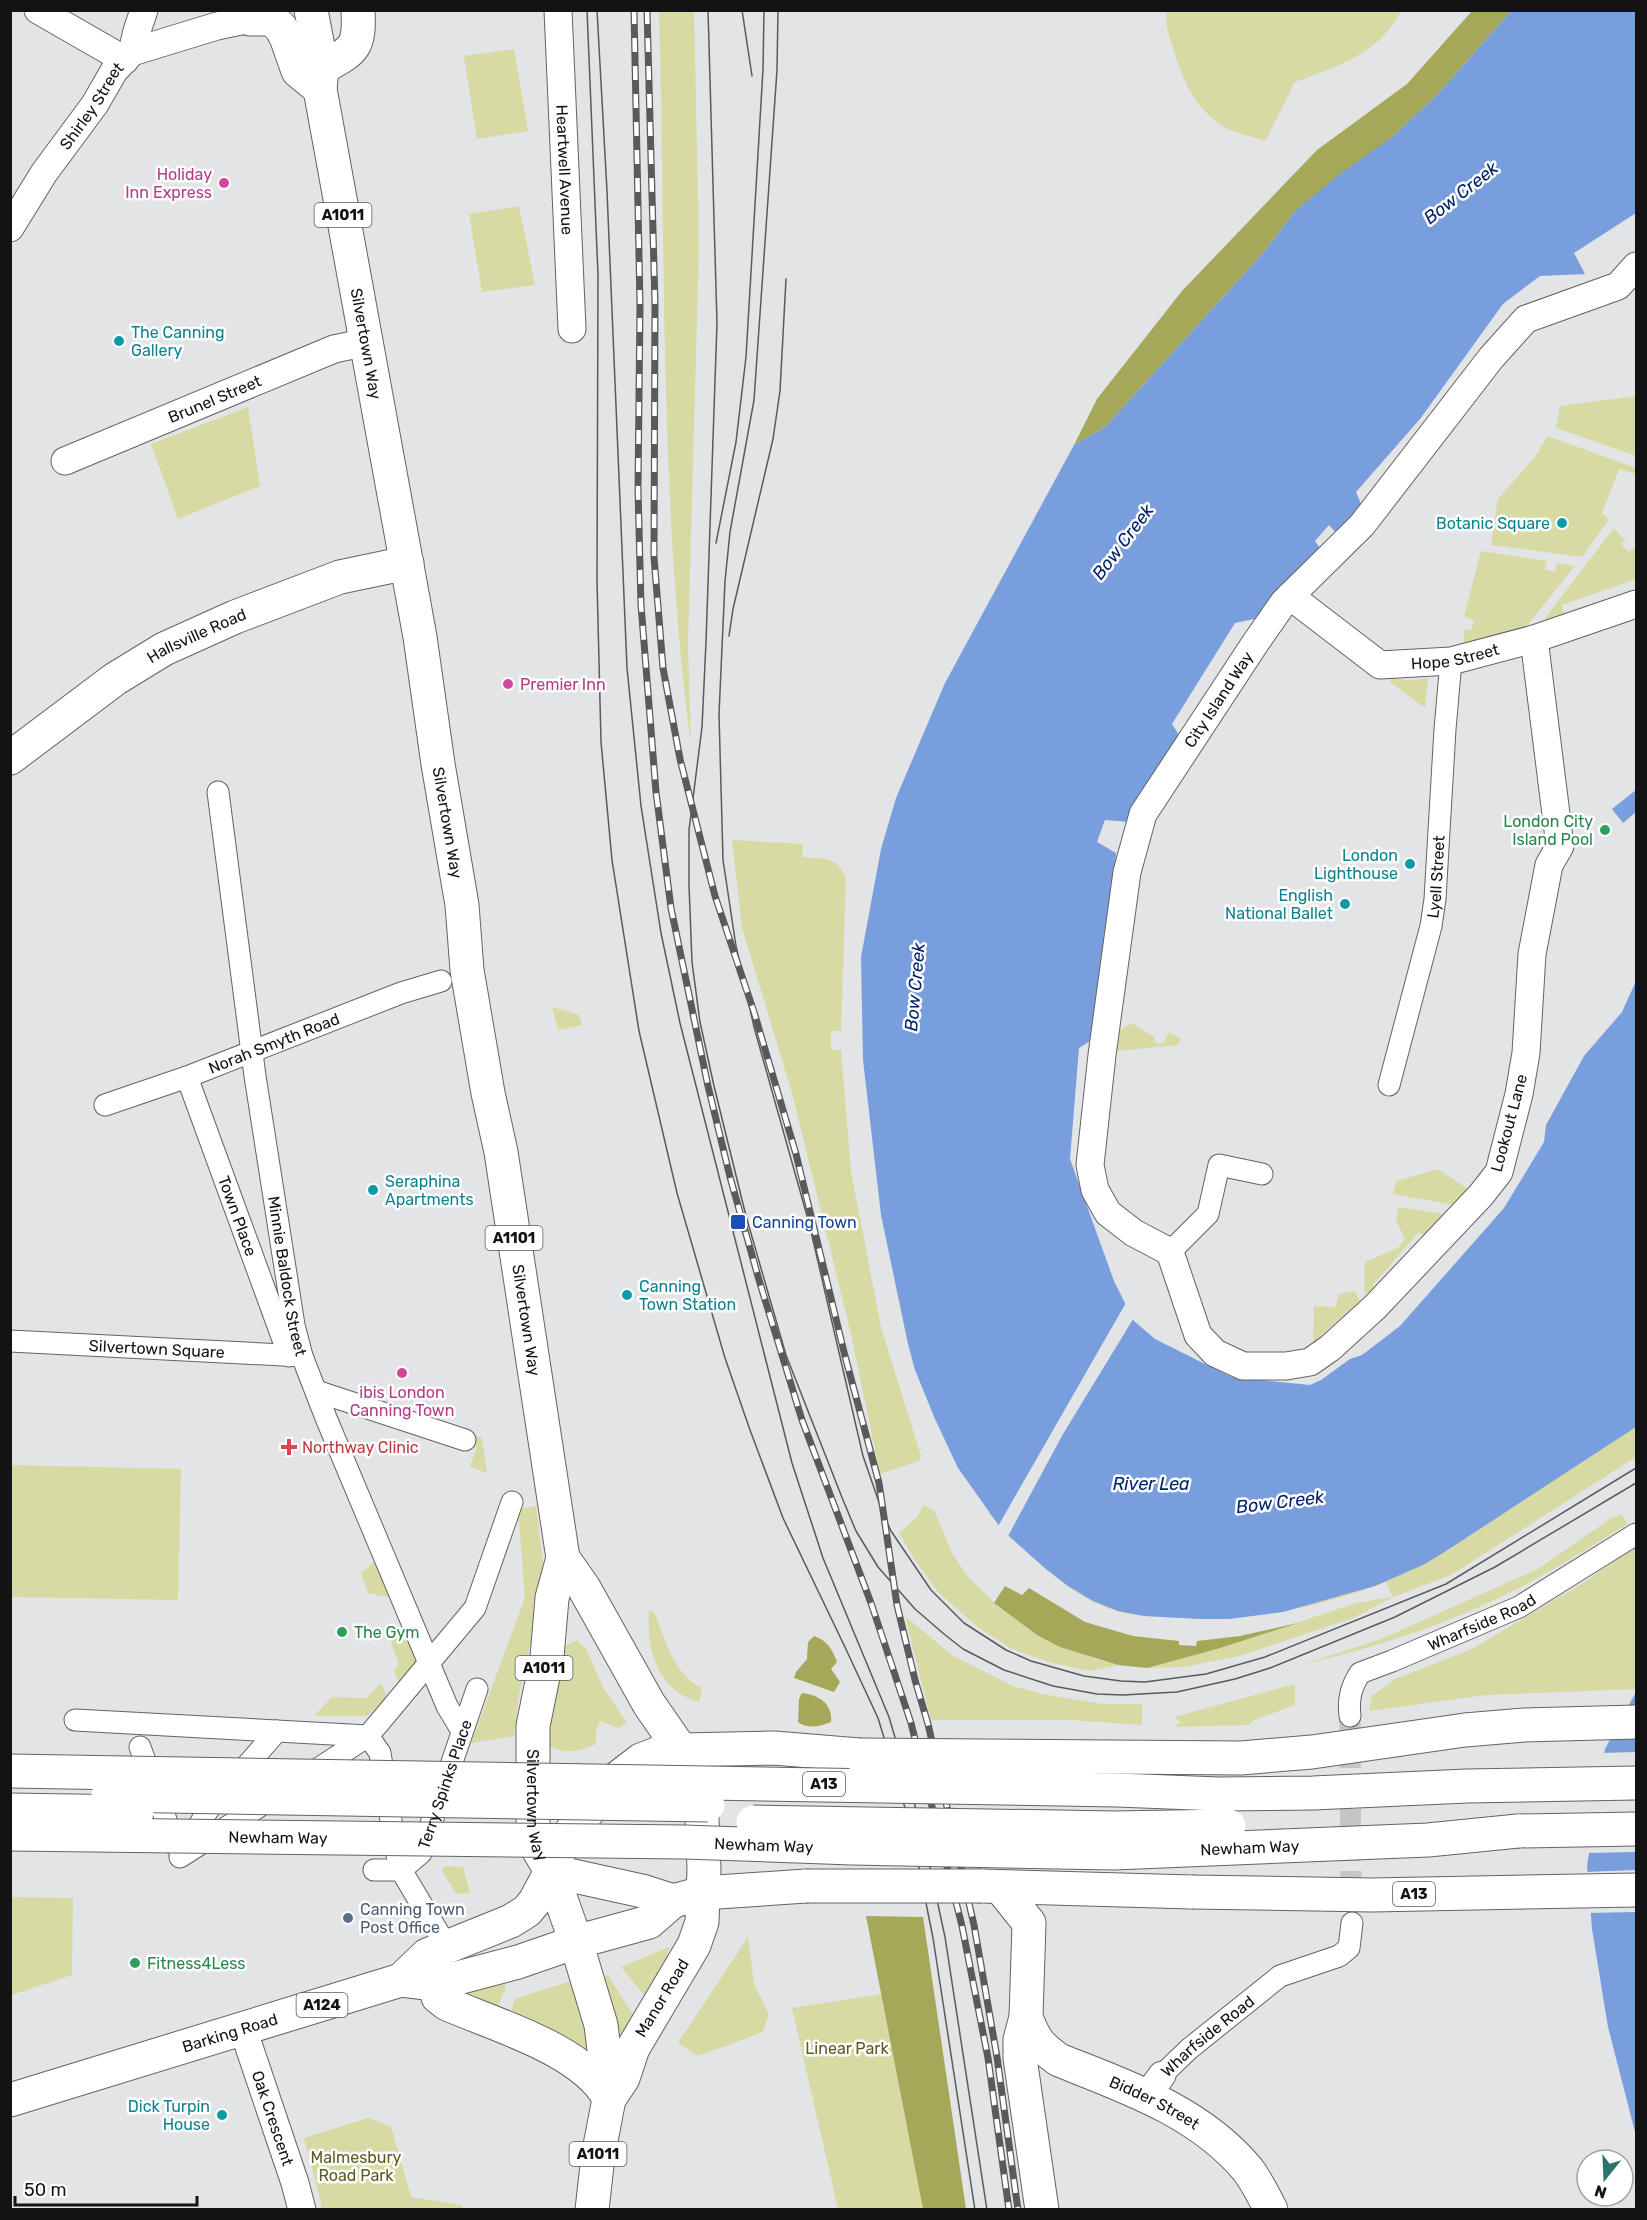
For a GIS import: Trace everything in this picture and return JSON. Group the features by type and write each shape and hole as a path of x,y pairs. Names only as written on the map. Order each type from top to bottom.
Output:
{"main road":[{"path":"257,16 281,28 298,71 321,78 352,50 357,42 358,10"},
{"name":"Silvertown Way","path":"312,16 420,638 462,905 467,970 503,1164 563,1558 552,1598 547,1657 533,1726 533,1826 538,1848 551,1872"},
{"name":"Hallsville Road","path":"10,758 115,680 164,650 235,617 340,577 407,563"},
{"name":"Silvertown Way","path":"563,1558 584,1588 649,1704 693,1769 701,1795 704,1869 688,1897"},
{"name":"A13","path":"681,1749 774,1748 859,1755 1241,1758 1312,1752 1489,1728 1636,1722"},
{"name":"Barking Road","path":"10,2100 401,1980 427,1955 511,1921 527,1911 535,1901 551,1872 558,1852 571,1832 611,1783 640,1760 659,1753 681,1749"},
{"name":"A13","path":"10,1771 950,1787 1219,1794 1636,1783"},
{"name":"A13","path":"10,1794 1116,1812 1219,1810 1312,1793"},
{"name":"Newham Way","path":"10,1810 1115,1828 1427,1822 1518,1831"},
{"name":"Newham Way","path":"10,1834 684,1842 1114,1853 1428,1840 1518,1831 1636,1829"},
{"path":"551,1872 642,1891 688,1897"},
{"name":"Manor Road","path":"551,1872 576,1942 601,2025 606,2093 592,2210"},
{"name":"A13","path":"688,1897 806,1886 981,1886 1372,1895 1636,1890"},
{"path":"1001,1888 1029,1923 1026,2012 1020,2040 1020,2058 1042,2210"},
{"path":"1029,1923 1064,1889"},
{"name":"Manor Road","path":"606,2093 623,2078 638,2039 694,1945 702,1922 688,1897"},
{"name":"A124","path":"401,1980 435,1984 518,1962 576,1942 649,1922 688,1897"},
{"path":"435,1984 438,1997 447,2004 573,2059 606,2093"},
{"name":"Bidder Street","path":"1026,2012 1033,2037 1059,2060 1154,2086 1183,2114 1210,2132 1249,2171 1271,2210"}],"street":[{"path":"38,10 129,56 144,10"},
{"name":"Heartwell Avenue","path":"558,10 572,329"},
{"name":"Shirley Street","path":"10,228 44,173 114,72 129,56 217,26 257,16 312,16"},
{"name":"City Island Way","path":"1170,1252 1134,1233 1108,1213 1095,1190 1090,1165 1102,1055 1127,872 1143,814 1256,642 1290,596 1362,525 1484,368 1526,319 1618,286 1636,266"},
{"name":"Brunel Street","path":"65,461 334,349 367,342"},
{"name":"Hope Street","path":"1290,596 1380,665 1451,661 1534,639 1636,604"},
{"name":"Lookout Lane","path":"1170,1252 1198,1335 1215,1353 1243,1366 1286,1366 1310,1362 1330,1348 1375,1307 1481,1195 1499,1172 1519,1094 1526,1053 1532,954 1549,865 1560,846 1534,639"},
{"name":"Lyell Street","path":"1389,1085 1431,926 1435,899 1451,661"},
{"name":"Minnie Baldock Street","path":"218,792 252,1051 294,1325 296,1356 316,1392 447,1706 462,1731"},
{"name":"Norah Smyth Road","path":"105,1105 187,1077 401,993 441,981"},
{"name":"Town Place","path":"187,1077 296,1356"},
{"path":"1170,1252 1208,1214 1219,1165 1262,1174"},
{"name":"Silvertown Square","path":"10,1341 296,1356"},
{"path":"316,1392 465,1440"},
{"path":"180,1857 208,1848 272,1798 368,1736 475,1608 512,1502"},
{"name":"Wharfside Road","path":"1350,1716 1348,1701 1360,1673 1519,1607 1636,1534"},
{"name":"Terry Spinks Place","path":"401,1870 421,1853 477,1689"},
{"path":"75,1720 368,1736"},
{"path":"180,1857 208,1810 277,1731"},
{"path":"368,1736 380,1753 401,1870 441,1937"},
{"path":"140,1747 180,1857"},
{"path":"208,1810 208,1848"},
{"path":"374,1870 401,1870"},
{"name":"Wharfside Road","path":"1154,2086 1189,2049 1280,1976 1339,1956 1349,1948 1352,1923"},
{"name":"Oak Crescent","path":"243,2029 302,2210"},
{"path":"1028,2104 1038,2077 1047,2067 1059,2060"}],"green space":[{"path":"1167,10 1401,11 1381,38 1356,57 1295,82 1265,141 1226,128 1212,118 1197,102 1178,62 1168,31"},
{"path":"659,11 694,11 699,245 688,644 691,745 673,562 666,378"},
{"path":"1472,11 1511,11 1438,94 1392,137 1296,210 1263,253 1105,427 1074,445 1097,399 1182,291 1317,150 1407,84"},
{"path":"514,49 528,131 477,139 464,56"},
{"path":"519,206 535,285 482,292 469,214"},
{"path":"1636,396 1636,456 1556,428 1560,406"},
{"path":"248,407 260,486 178,519 151,444"},
{"path":"1547,436 1636,468 1636,474 1619,469 1602,513 1609,519 1582,557 1491,545 1498,499 1535,457"},
{"path":"1614,528 1625,540 1621,544 1629,552 1634,547 1636,579 1562,605 1565,617 1546,624 1545,618"},
{"path":"1481,551 1547,561 1544,569 1555,572 1557,563 1575,566 1522,632 1464,643 1464,629 1471,631 1474,620 1464,616"},
{"path":"1392,677 1407,681 1428,678 1425,708 1390,682"},
{"path":"732,840 803,844 802,857 834,862 846,878 841,1031 831,1031 831,1050 841,1050 851,1172 881,1327 921,1456 919,1461 880,1474 851,1334 792,1093 742,928"},
{"path":"552,1007 579,1015 582,1025 558,1030"},
{"path":"1132,1023 1154,1037 1157,1044 1164,1042 1169,1032 1181,1039 1177,1045 1108,1052 1109,1036"},
{"path":"1438,1169 1472,1192 1460,1206 1393,1194 1396,1181"},
{"path":"1399,1207 1450,1215 1430,1239 1419,1232 1373,1285 1381,1294 1377,1298 1364,1291 1365,1262 1398,1248 1405,1239 1396,1220"},
{"path":"1355,1291 1360,1301 1321,1335 1328,1343 1313,1354 1314,1306 1335,1307 1339,1294"},
{"path":"1636,1368 1636,1457 1451,1575 1393,1597 1386,1582 1304,1607 1249,1616 1192,1618 1154,1617 1126,1613 1100,1605 1063,1583 988,1513"},
{"path":"473,1436 482,1438 487,1473 470,1467 476,1448"},
{"path":"11,1465 181,1469 178,1600 11,1597"},
{"path":"923,1505 934,1510 953,1555 969,1578 1000,1608 1092,1658 1118,1665 1090,1671 1052,1663 1012,1649 979,1628 938,1592 899,1533 917,1517"},
{"path":"536,1506 544,1571 541,1595 519,1695 514,1736 471,1743 525,1598 518,1509"},
{"path":"1621,1514 1628,1524 1545,1574 1491,1602 1411,1634 1300,1665 1379,1640 1538,1569 1610,1519"},
{"path":"1636,1545 1636,1689 1486,1695 1369,1711 1372,1696 1395,1679 1472,1649 1586,1581"},
{"path":"375,1561 392,1598 368,1593 361,1573"},
{"path":"1005,1586 1022,1595 1029,1588 1085,1622 1133,1636 1179,1641 1179,1645 1196,1646 1197,1641 1240,1636 1298,1623 1147,1668 1118,1665 1060,1647 1037,1635 994,1603"},
{"path":"1393,1597 1353,1618 1239,1656 1184,1667 1147,1668 1217,1649 1356,1603"},
{"path":"649,1610 655,1614 667,1646 678,1666 685,1675 702,1688 699,1702 684,1696 672,1687 658,1669 649,1634"},
{"path":"905,1616 953,1656 1013,1686 1042,1694 1103,1704 1142,1704 1142,1725 1071,1720 931,1720"},
{"path":"405,1626 423,1665 399,1684 394,1669 399,1665 390,1639"},
{"path":"814,1636 829,1646 837,1662 831,1669 840,1682 834,1692 794,1678 807,1659 808,1642"},
{"path":"577,1640 586,1649 604,1689 627,1723 619,1728 600,1721 596,1730 596,1744 565,1751 547,1744 561,1648"},
{"path":"381,1683 387,1697 367,1716 314,1716 332,1697 366,1698"},
{"path":"1295,1684 1295,1705 1254,1720 1248,1725 1175,1727 1180,1722 1174,1717"},
{"path":"802,1693 819,1698 827,1705 831,1722 810,1727 798,1722 799,1699"},
{"path":"444,1866 463,1867 470,1893 456,1894 442,1871"},
{"path":"11,1897 73,1898 72,1975 11,1995"},
{"path":"866,1916 923,1917 966,2209 923,2209"},
{"path":"748,1937 754,1984 769,2014 763,2032 698,2056 678,2043"},
{"path":"669,1947 666,1960 644,1995 621,1967"},
{"path":"608,1975 634,2016 619,2038 603,1976"},
{"path":"502,1980 506,1987 494,2015 452,1997"},
{"path":"574,1980 592,2051 590,2062 508,2021 515,1999"},
{"name":"Linear Park","path":"881,1994 923,2209 838,2209 792,2008"},
{"name":"Malmesbury Road Park","path":"368,2118 391,2126 411,2197 462,2205 463,2209 321,2209 304,2138"}],"water":[{"name":"River Lea","path":"1511,11 1636,11 1636,213 1574,253 1585,274 1540,276 1503,304 1420,419 1356,492 1364,511 1340,537 1329,525 1315,541 1324,554 1264,617 1235,623 1172,724 1183,741 1130,822 1105,820 1097,842 1116,853 1110,930 1095,1038 1079,1048 1070,1159 1114,1281 1134,1321 1155,1339 1231,1377 1310,1385 1321,1380 1350,1359 1362,1355 1400,1326 1504,1208 1544,1142 1546,1125 1584,1056 1622,1012 1636,981 1636,1427 1425,1564 1375,1586 1283,1612 1229,1619 1144,1616 1118,1611 1093,1601 1068,1586 1002,1530 958,1468 915,1370 881,1215 863,1060 861,957 881,849 896,798 945,683 1074,445 1105,427 1263,253 1296,210 1340,174 1392,137 1438,94"},
{"path":"1636,790 1636,812 1623,823 1612,809"},
{"path":"1636,1692 1636,2136 1608,2027 1592,1929 1587,1866 1605,1749"}],"pier":[{"path":"1127,1301 1135,1316 1063,1434 1007,1538 997,1528"},
{"path":"1636,1752 1636,1852 1586,1853 1601,1753"},
{"path":"1636,1870 1636,1912 1587,1913 1584,1872"}],"tunnel":[{"path":"1350,1716 1351,1907"}],"tram line":[{"path":"587,10 598,275 597,581 601,742 612,860 639,1031 677,1193 725,1358 783,1518 878,1718 911,1828 933,1938 975,2210"},
{"path":"597,10 627,668 641,806 661,933 680,1023 792,1463 823,1558 889,1717 921,1826 945,1937 987,2210"},
{"path":"708,10 717,323 702,727 689,830 692,962 700,1022 714,1086 746,1216 786,1355 856,1531 878,1567 915,1609 944,1634 963,1649 1004,1670 1053,1686 1097,1694 1177,1692 1235,1679 1270,1668 1395,1617 1495,1567 1636,1483"},
{"path":"742,10 752,76"},
{"path":"716,543 736,442 746,357 763,69 764,10"},
{"path":"778,10 777,70 754,400 730,532 725,581 719,714 723,860 736,946 754,1027 809,1223 863,1456 891,1531 931,1590 964,1623 1006,1650 1031,1661 1084,1676 1145,1682 1206,1674 1265,1657 1446,1584 1636,1468"},
{"path":"729,636 733,609 773,439 780,391 786,279"}],"railway":[{"path":"634,10 640,305 638,489 641,605 656,792 671,908 708,1086 730,1177 759,1280 802,1420 871,1603 911,1723 962,1926 988,2058 1009,2210"},
{"path":"647,10 655,305 654,557 663,668 680,759 715,896 754,1012 796,1154 845,1356 879,1483 897,1605 928,1724 974,1925 997,2057 1018,2210"}],"place":[{"name":"Holiday Inn Express","path":"224,183"},
{"name":"The Canning Gallery","path":"119,341"},
{"name":"Botanic Square","path":"1562,523"},
{"name":"Premier Inn","path":"508,684"},
{"name":"London City Island Pool","path":"1605,830"},
{"name":"London Lighthouse","path":"1410,864"},
{"name":"English National Ballet","path":"1345,904"},
{"name":"Seraphina Apartments","path":"373,1190"},
{"name":"Canning Town","path":"738,1222"},
{"name":"Canning Town Station","path":"627,1295"},
{"name":"ibis London Canning Town","path":"402,1373"},
{"name":"Northway Clinic","path":"289,1447"},
{"name":"The Gym","path":"342,1632"},
{"name":"Canning Town Post Office","path":"348,1918"},
{"name":"Fitness4Less","path":"135,1963"},
{"name":"Dick Turpin House","path":"222,2115"}],"water label":[{"name":"Bow Creek","path":"1461,193"},
{"name":"Bow Creek","path":"1123,542"},
{"name":"Bow Creek","path":"915,987"},
{"name":"Bow Creek","path":"1280,1502"}]}
